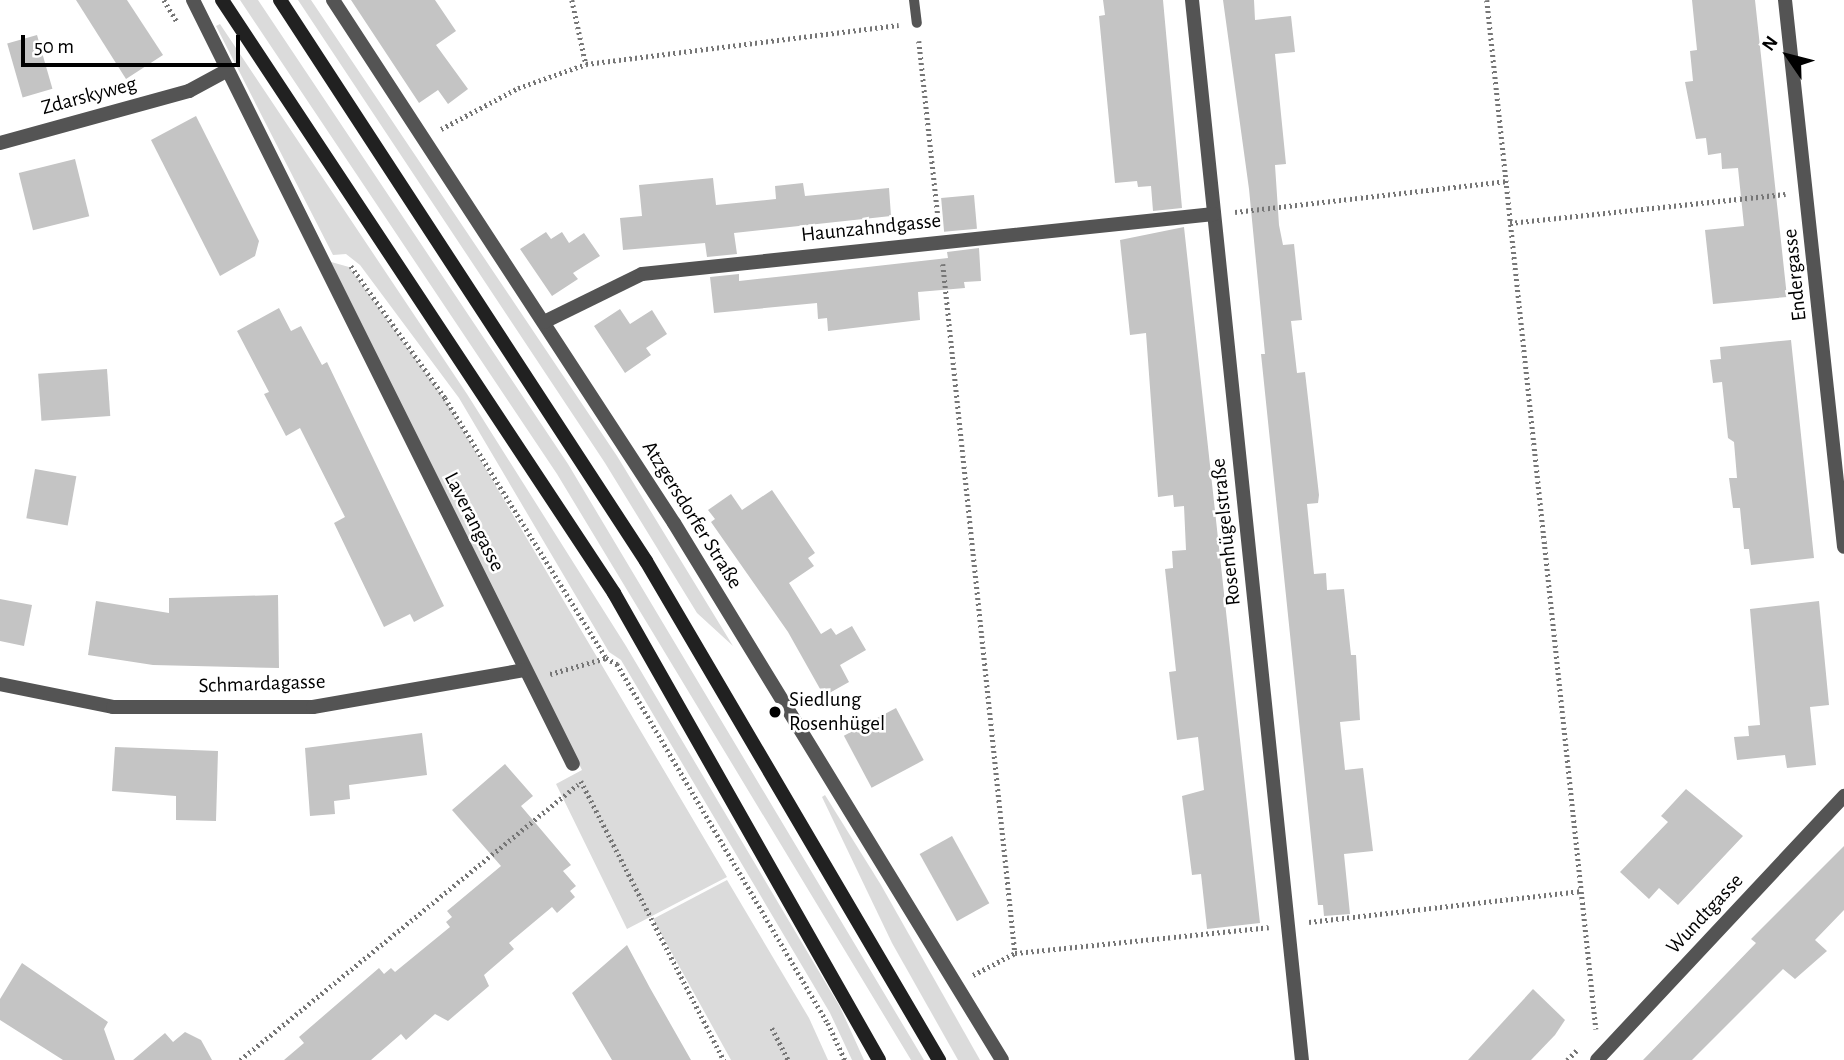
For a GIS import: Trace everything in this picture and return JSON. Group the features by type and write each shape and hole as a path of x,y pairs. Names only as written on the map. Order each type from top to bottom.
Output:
{"main road":[{"path":"222,0 614,593 879,1060"},
{"path":"280,0 646,561 939,1060"}],"street":[{"name":"Laverangasse","path":"193,0 573,764"},
{"name":"Atzgersdorfer Straße","path":"333,0 421,141 674,523 1002,1060"},
{"name":"Rosenhügelstraße","path":"1192,0 1302,1060"},
{"name":"Endergasse","path":"1785,0 1844,547"},
{"name":"Zdarskyweg","path":"0,143 189,91 226,71"},
{"name":"Haunzahndgasse","path":"544,323 642,274 1214,214"},
{"name":"Schmardagasse","path":"0,684 113,707 313,707 527,675"},
{"name":"Wundtgasse","path":"1597,1060 1844,796"}],"lane":[{"path":"914,0 916,23"}],"path":[{"path":"572,0 586,64"},
{"path":"1487,0 1597,1060"},
{"path":"421,141 517,88 586,64 916,23 1015,953"},
{"path":"1214,214 1505,181"},
{"path":"1510,223 1807,192"},
{"path":"348,261 445,398 606,658 617,664 828,1023 845,1060"},
{"path":"527,675 606,658"},
{"path":"573,764 724,1060"},
{"path":"240,1060 581,782"},
{"path":"954,985 1015,953 1579,891"},
{"path":"772,1028 788,1060"}],"shaded area":[{"path":"240,0 258,0 568,464 924,1060 911,1060 557,474"},
{"path":"298,0 311,0 617,456 733,646 697,613 605,463"},
{"path":"220,24 467,394 626,646 840,1007 864,1060 852,1060 830,1013 621,660 609,652 459,398 360,265 346,254 333,255 216,26"},
{"path":"324,260 349,267 445,400 727,877 627,929 556,784 582,770"},
{"path":"825,795 881,885 980,1060 958,1060 892,943 822,797"},
{"path":"727,880 809,1018 828,1060 731,1060 653,919"}],"building":[{"path":"76,0 127,0 163,55 126,79"},
{"path":"351,0 435,0 456,31 436,45 468,89 448,104 438,90 419,103"},
{"path":"1103,0 1163,0 1182,208 1153,211 1151,186 1138,187 1137,181 1115,183 1099,16 1105,15"},
{"path":"1223,0 1254,0 1255,20 1291,16 1295,52 1275,54 1286,164 1275,165 1279,225 1283,245 1294,244 1302,320 1291,321 1297,373 1305,372 1319,495 1318,503 1307,504 1314,574 1326,573 1327,590 1344,589 1351,655 1356,655 1360,720 1340,722 1345,770 1363,768 1373,851 1344,854 1350,914 1324,916 1323,905 1318,905 1261,354 1265,354 1249,189"},
{"path":"1692,0 1755,0 1787,297 1713,304 1705,230 1744,226 1738,168 1722,169 1721,153 1708,155 1706,138 1696,139 1685,82 1693,81 1690,51 1697,50"},
{"path":"37,35 52,89 23,97 7,44"},
{"path":"196,116 259,241 255,256 220,276 151,140"},
{"path":"75,159 89,216 33,230 19,173"},
{"path":"713,178 716,205 776,199 775,186 803,183 805,196 889,188 891,216 734,233 737,254 707,257 705,243 623,250 620,218 642,216 639,185"},
{"path":"974,195 977,229 944,232 941,198"},
{"path":"1184,227 1260,923 1207,929 1201,874 1192,875 1182,796 1204,790 1198,737 1177,740 1169,672 1176,671 1165,569 1173,568 1172,551 1186,550 1184,506 1174,507 1173,495 1158,497 1146,333 1130,335 1120,240"},
{"path":"546,232 551,239 562,232 569,243 584,233 600,256 573,273 578,279 552,296 520,249"},
{"path":"979,248 981,281 964,282 965,288 918,292 920,320 828,331 827,318 818,319 817,303 714,313 710,277 739,274 739,281 832,271 948,258 947,252"},
{"path":"279,308 291,331 301,326 322,365 327,362 444,606 414,622 410,614 384,627 334,523 345,517 300,428 286,436 264,394 269,392 237,331"},
{"path":"620,309 630,324 652,310 667,334 646,348 651,355 625,373 594,326"},
{"path":"1791,340 1814,558 1751,565 1749,549 1744,549 1740,508 1733,508 1729,478 1737,478 1734,442 1728,438 1722,382 1713,383 1710,360 1721,359 1720,347"},
{"path":"107,369 110,416 41,421 38,374"},
{"path":"35,469 76,476 68,526 26,518"},
{"path":"772,490 815,553 808,558 814,566 789,583 821,634 831,628 836,635 852,626 866,650 840,665 849,682 824,696 788,632 711,522 715,519 708,510 731,494 742,510"},
{"path":"278,595 279,668 153,665 88,655 96,601 169,613 169,598"},
{"path":"0,599 32,605 24,646 0,641"},
{"path":"1819,601 1829,705 1810,707 1816,765 1787,768 1785,755 1737,760 1734,737 1749,736 1748,726 1760,725 1750,609"},
{"path":"896,708 924,760 872,788 844,736"},
{"path":"422,733 427,775 349,785 350,799 334,801 335,814 310,816 305,748"},
{"path":"115,747 218,751 216,821 176,820 176,796 112,791"},
{"path":"505,764 533,796 521,806 571,865 563,871 576,886 570,891 575,897 557,913 552,907 509,943 514,949 484,975 489,986 448,1021 435,1014 406,1040 401,1034 371,1060 284,1060 304,1043 299,1037 379,968 384,974 391,968 395,972 450,927 446,922 452,917 447,911 501,866 452,810"},
{"path":"1686,789 1743,836 1678,905 1659,888 1649,899 1620,872 1668,822 1661,816"},
{"path":"952,836 989,903 957,921 920,854"},
{"path":"1844,846 1844,910 1815,940 1827,951 1795,979 1783,969 1692,1060 1643,1060 1756,943 1751,939"},
{"path":"627,945 691,1060 612,1060 572,993"},
{"path":"22,963 108,1022 104,1029 115,1060 63,1060 0,1020 0,999"},
{"path":"1533,989 1565,1020 1555,1035 1531,1060 1468,1060"},
{"path":"185,1032 201,1040 212,1060 133,1060 165,1033 173,1042"}],"place":[{"name":"Siedlung Rosenhügel","path":"775,712"}]}
